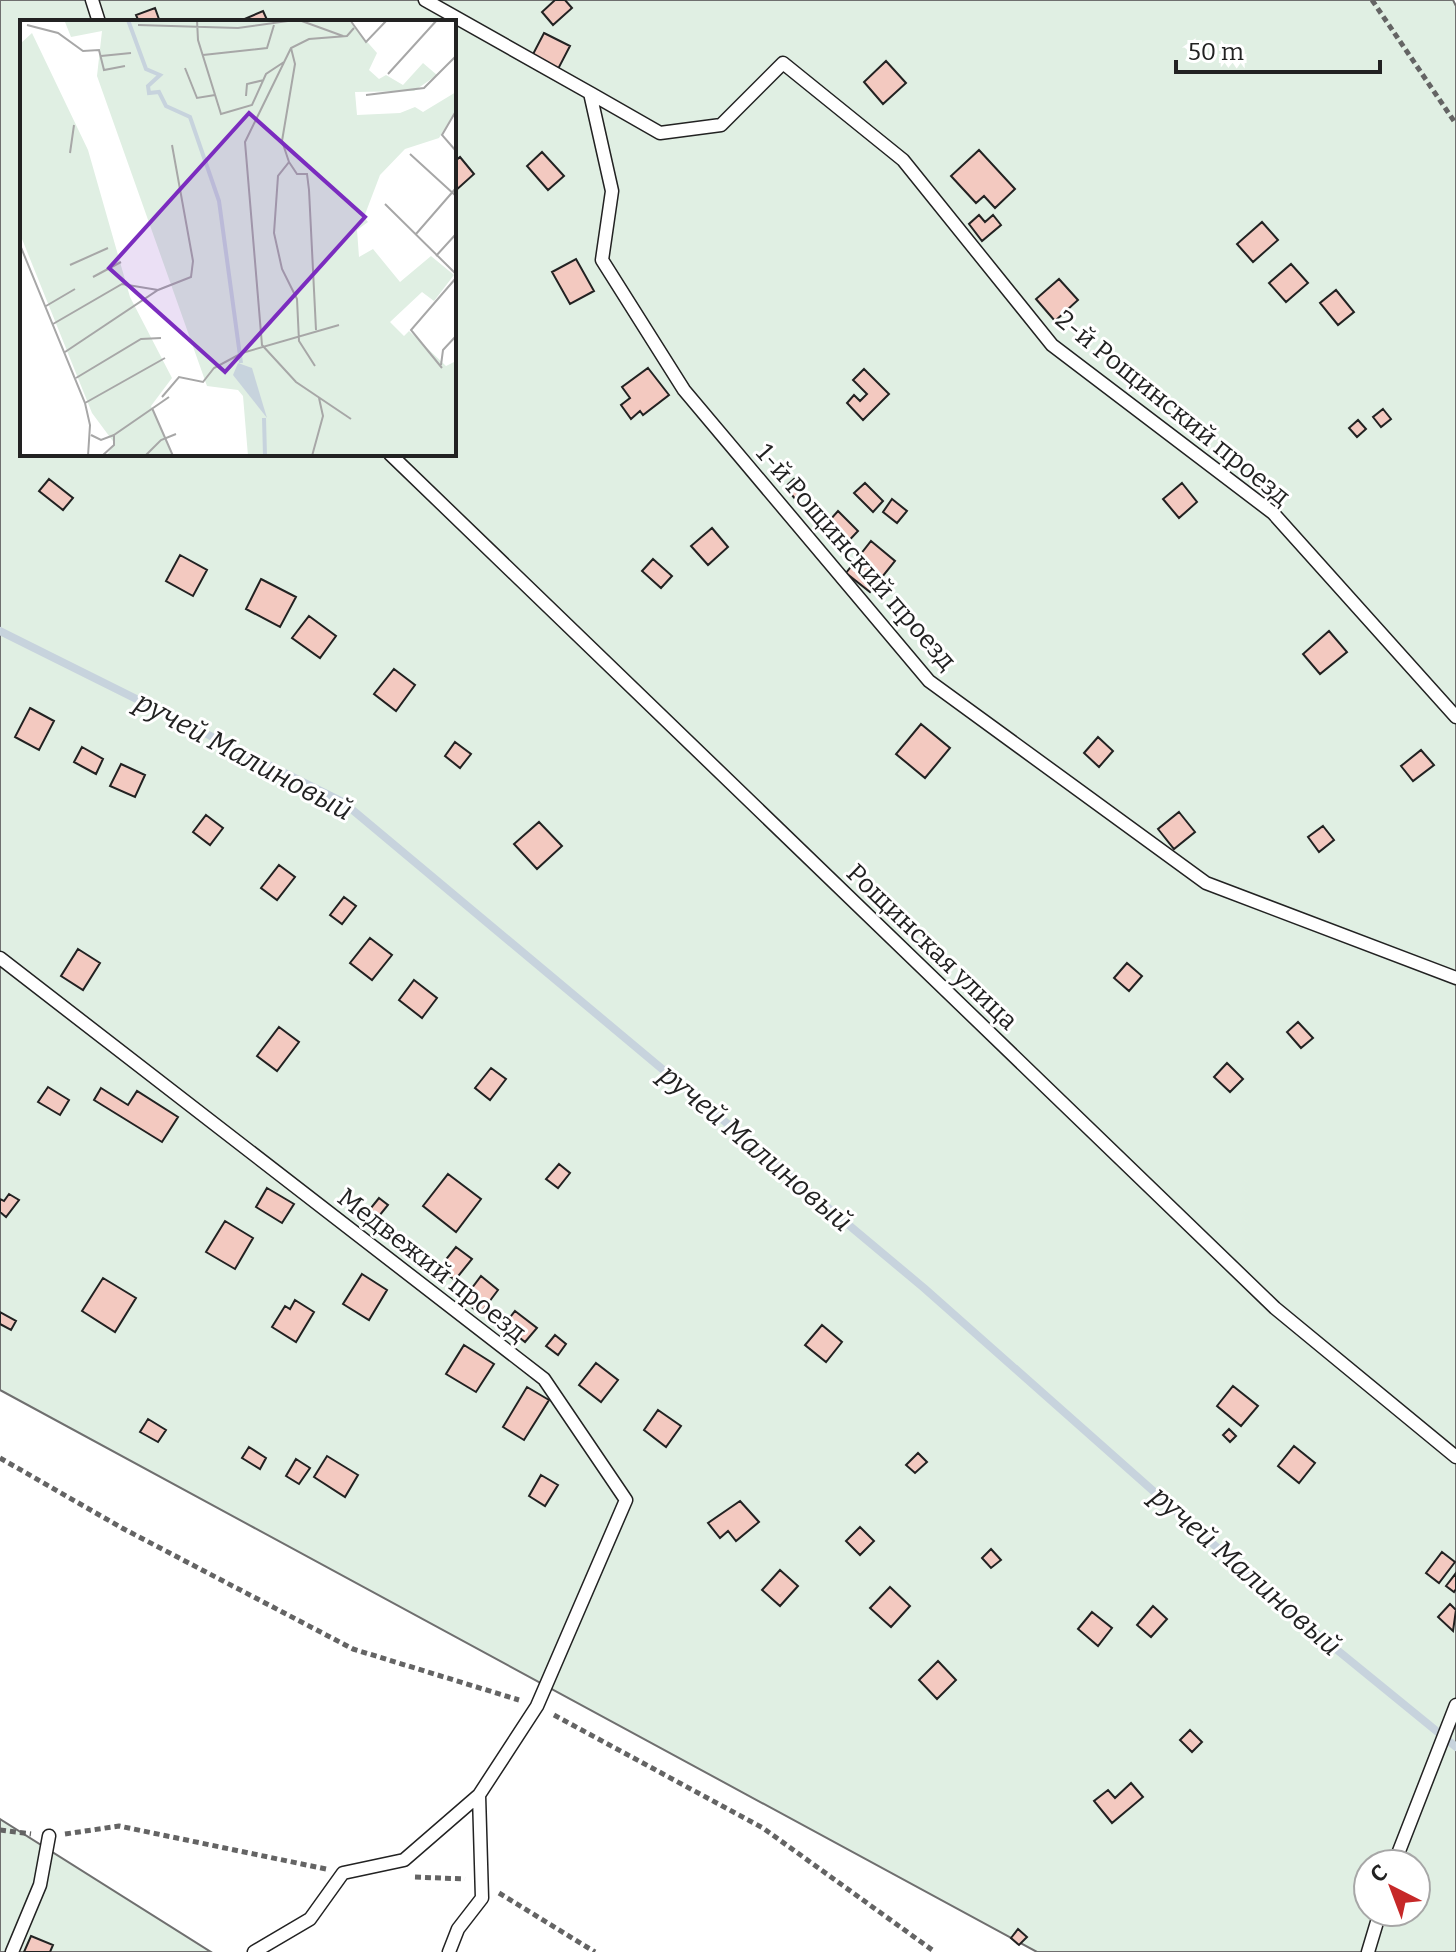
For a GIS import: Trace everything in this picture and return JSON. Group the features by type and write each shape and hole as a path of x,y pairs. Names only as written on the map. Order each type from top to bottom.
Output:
{"lane":[{"path":"92,0 98,20"},
{"path":"425,0 590,93"},
{"name":"2-й Рощинский проезд","path":"590,93 660,133 721,125 783,63 903,160 1052,345 1273,513 1456,717"},
{"name":"1-й Рощинский проезд","path":"590,93 612,191 602,260 684,390 929,681 1206,883 1456,978"},
{"name":"Рощинская улица","path":"392,456 1275,1308 1456,1457"},
{"name":"Медвежий проезд","path":"0,958 544,1379 626,1500 537,1706"},
{"path":"1400,1848 1456,1705"},
{"path":"254,1952 310,1919 343,1873 404,1860 479,1795 537,1706"},
{"path":"449,1952 458,1929 482,1898 479,1880 479,1795"},
{"path":"12,1952 40,1885 49,1836"},
{"path":"1368,1952 1375,1928"}],"path":[{"path":"1372,0 1456,124"},
{"path":"0,1458 122,1528 353,1649 537,1706 763,1828 935,1952"},
{"path":"0,1830 49,1836 119,1826 343,1873"},
{"path":"403,1876 479,1880 595,1952"}],"green space":[{"path":"0,0 1453,0 1456,6 1456,1952 1037,1952 0,1390"},
{"path":"0,1819 211,1952 0,1952"}],"building":[{"path":"555,0 565,0 572,8 553,25 542,12"},
{"path":"155,8 159,20 138,20 136,15"},
{"path":"263,11 267,20 242,20"},
{"path":"544,33 570,46 557,71 531,58"},
{"path":"886,61 906,83 883,104 864,82"},
{"path":"979,150 1015,189 995,208 984,196 976,203 951,176"},
{"path":"542,152 564,176 548,190 527,166"},
{"path":"460,157 474,174 456,190 456,160"},
{"path":"979,215 985,222 993,215 1001,225 982,241 969,224"},
{"path":"1262,222 1278,240 1253,262 1237,244"},
{"path":"576,259 594,291 570,304 552,272"},
{"path":"1291,264 1308,283 1286,302 1269,283"},
{"path":"1059,279 1078,300 1055,321 1036,299"},
{"path":"1336,290 1354,312 1338,325 1320,303"},
{"path":"648,368 669,395 643,415 640,411 631,419 621,405 630,398 622,387"},
{"path":"864,369 889,394 863,420 847,403 854,395 860,401 867,394 853,380"},
{"path":"1383,409 1391,419 1381,427 1373,417"},
{"path":"1358,420 1366,429 1357,437 1349,428"},
{"path":"49,479 73,498 63,510 39,491"},
{"path":"794,479 806,493 797,501 785,487"},
{"path":"865,483 883,501 873,512 854,493"},
{"path":"1182,483 1197,502 1179,518 1163,499"},
{"path":"892,499 907,511 897,523 883,512"},
{"path":"838,511 858,531 841,549 821,530"},
{"path":"712,528 728,547 708,565 691,546"},
{"path":"871,541 895,561 870,592 846,573"},
{"path":"180,555 207,570 193,596 166,581"},
{"path":"653,559 672,576 661,588 642,571"},
{"path":"261,579 296,597 280,627 246,609"},
{"path":"309,616 336,636 320,658 292,638"},
{"path":"1329,631 1347,652 1320,674 1303,654"},
{"path":"394,669 415,685 396,711 374,694"},
{"path":"30,708 54,721 39,750 15,737"},
{"path":"921,724 950,748 925,778 896,754"},
{"path":"1098,737 1113,751 1099,767 1084,753"},
{"path":"455,742 471,754 460,768 445,756"},
{"path":"82,747 103,759 96,774 74,762"},
{"path":"1421,750 1434,765 1413,781 1401,766"},
{"path":"121,764 145,775 135,797 110,786"},
{"path":"1179,812 1195,832 1174,849 1158,829"},
{"path":"206,815 223,828 210,845 193,832"},
{"path":"539,822 562,846 537,869 514,844"},
{"path":"1323,826 1334,840 1319,852 1308,837"},
{"path":"279,865 295,877 277,900 261,888"},
{"path":"344,897 356,906 342,924 330,915"},
{"path":"370,938 392,955 372,980 350,963"},
{"path":"78,949 100,963 83,990 61,976"},
{"path":"1127,963 1142,976 1129,991 1114,978"},
{"path":"414,980 437,998 422,1018 399,1000"},
{"path":"1298,1022 1313,1038 1301,1048 1287,1032"},
{"path":"279,1027 299,1042 277,1071 257,1056"},
{"path":"1227,1063 1243,1079 1230,1092 1214,1077"},
{"path":"491,1068 506,1079 490,1100 475,1088"},
{"path":"48,1087 69,1100 60,1115 38,1102"},
{"path":"101,1088 128,1105 137,1091 178,1117 162,1142 94,1100"},
{"path":"559,1164 570,1173 558,1188 546,1179"},
{"path":"448,1174 481,1199 456,1232 423,1206"},
{"path":"267,1188 294,1204 282,1223 256,1207"},
{"path":"9,1194 19,1200 6,1217 0,1212 0,1199 4,1201"},
{"path":"379,1198 388,1205 375,1221 366,1214"},
{"path":"225,1221 253,1238 235,1269 206,1252"},
{"path":"456,1247 472,1259 455,1280 439,1268"},
{"path":"362,1274 387,1290 369,1320 343,1304"},
{"path":"481,1276 498,1290 480,1314 463,1300"},
{"path":"103,1278 136,1298 115,1332 82,1311"},
{"path":"295,1300 314,1312 296,1342 272,1327 285,1306 290,1309"},
{"path":"515,1311 537,1328 525,1342 504,1325"},
{"path":"0,1312 16,1321 11,1330 0,1324"},
{"path":"822,1325 842,1342 826,1362 805,1345"},
{"path":"555,1335 566,1344 558,1355 546,1346"},
{"path":"464,1345 494,1364 476,1392 446,1374"},
{"path":"596,1363 618,1380 601,1402 579,1385"},
{"path":"1233,1386 1258,1406 1241,1426 1217,1406"},
{"path":"527,1387 549,1400 524,1440 503,1427"},
{"path":"658,1410 681,1426 666,1447 644,1430"},
{"path":"148,1419 166,1430 158,1442 140,1432"},
{"path":"1229,1429 1236,1436 1230,1442 1223,1435"},
{"path":"1294,1446 1315,1463 1299,1483 1278,1466"},
{"path":"249,1447 266,1458 260,1469 242,1458"},
{"path":"918,1453 927,1462 915,1473 906,1465"},
{"path":"327,1456 358,1475 345,1497 314,1477"},
{"path":"296,1459 310,1468 299,1484 286,1476"},
{"path":"541,1475 558,1485 545,1506 529,1496"},
{"path":"740,1501 759,1522 736,1541 728,1531 720,1538 708,1523"},
{"path":"860,1527 874,1541 860,1555 846,1541"},
{"path":"991,1549 1001,1560 991,1568 982,1558"},
{"path":"1442,1552 1455,1562 1439,1583 1426,1573"},
{"path":"780,1570 798,1586 780,1606 762,1590"},
{"path":"1456,1573 1456,1589 1454,1592 1446,1586"},
{"path":"890,1587 910,1606 891,1627 870,1608"},
{"path":"1450,1604 1456,1610 1453,1631 1438,1617"},
{"path":"1153,1606 1167,1619 1151,1637 1137,1625"},
{"path":"1092,1612 1112,1628 1098,1646 1078,1629"},
{"path":"938,1661 956,1680 937,1699 919,1680"},
{"path":"1190,1730 1202,1742 1192,1752 1180,1740"},
{"path":"1131,1783 1143,1797 1112,1823 1094,1801 1108,1790 1115,1798"},
{"path":"1018,1929 1027,1937 1019,1945 1011,1938"},
{"path":"31,1936 53,1945 50,1952 24,1952"}],"waterway":[{"name":"ручей Малиновый","path":"0,631 343,802 924,1288 1282,1605 1456,1747"}]}
